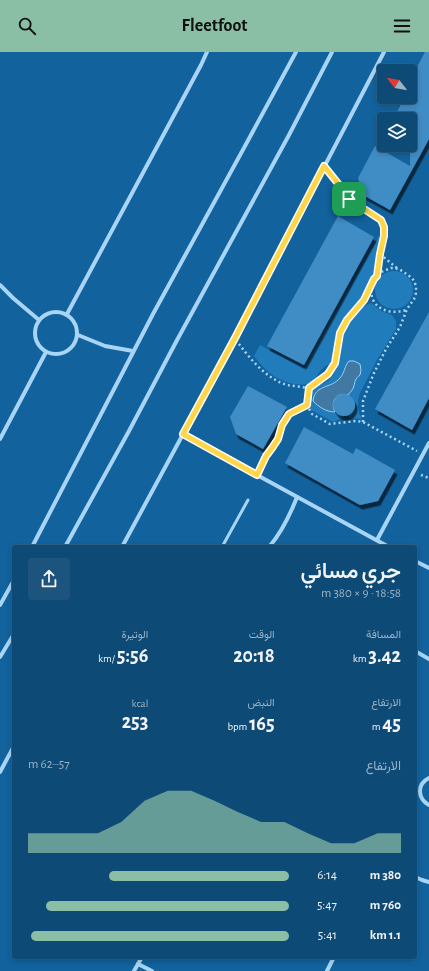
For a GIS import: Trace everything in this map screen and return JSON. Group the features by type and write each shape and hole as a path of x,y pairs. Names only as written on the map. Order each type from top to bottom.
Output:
{"street":[{"path":"67,314 207,52"},
{"path":"33,545 152,314 296,52"},
{"path":"66,545 267,177 332,52"},
{"path":"123,545 235,338 384,52"},
{"path":"0,285 39,320"},
{"path":"61,312 67,314 72,318 77,329 78,335 76,341 69,350 63,353 52,354 46,352 37,343 35,337 36,325 39,320 49,313 61,312"},
{"path":"78,335 105,346 133,351"},
{"path":"0,439 46,352"},
{"path":"183,434 386,545"},
{"path":"377,540 429,443"},
{"path":"270,545 281,531 297,497"},
{"path":"417,562 429,568"},
{"path":"0,605 12,584"},
{"path":"0,658 12,637"},
{"path":"417,652 429,659"},
{"path":"0,772 12,750"},
{"path":"429,778 424,780 420,792 422,800 429,804"},
{"path":"417,795 421,796"},
{"path":"417,878 429,882"},
{"path":"134,971 141,959"},
{"path":"327,971 333,959"},
{"path":"138,964 152,971"}],"lane":[{"path":"223,545 248,500"}],"path":[{"path":"324,166 349,199 381,220 384,227 384,236 377,276"},
{"path":"363,422 363,401 374,373 386,349 400,327 407,309 416,293 416,286 412,278 380,254"},
{"path":"235,338 245,352 270,376 286,384 309,388 328,374 335,363 340,333 347,320 364,300 374,279 381,272 391,268 399,269"},
{"path":"374,279 371,289 374,301 378,306 389,312 407,309"},
{"path":"309,388 307,405 312,414 330,424 356,421 363,422 423,454"},
{"path":"257,475 266,456 278,439 282,425 289,414 307,405"}],"shaded area":[{"path":"382,231 377,263 364,296 347,315 341,326 334,350 333,363 321,370 315,383 306,384 288,383 280,380 266,370 254,356 260,345 304,369"},
{"path":"390,271 398,271 408,276 412,283 412,297 408,304 398,309 390,309 380,304 378,301 375,294 375,286 380,276 383,274"},
{"path":"371,303 381,311 392,315 396,321 396,329 377,360 360,393 358,407 362,419 350,418 348,416 352,413 355,407 354,400 348,395 352,390 355,380 360,375 360,364 354,361 349,361 340,379 320,388 329,412 344,416 343,418 333,422 311,410 310,395 315,388 328,380 336,370 342,337 347,325 360,309"},
{"path":"349,361 354,361 360,364 361,370 353,389 348,395 344,394 337,396 333,405 335,412 323,409 313,401 314,396 320,389 332,384 340,378"}],"building":[{"path":"425,52 429,52 429,139 390,210 363,195 358,178 375,146 377,147 377,152 386,152 410,166 410,152 417,152 417,112 397,112 401,104 417,104 417,67"},
{"path":"338,216 374,237 304,365 267,346"},
{"path":"429,312 429,398 412,430 375,409"},
{"path":"248,386 287,407 263,449 236,434 230,417"},
{"path":"344,394 352,397 355,405 352,413 344,416 336,413 333,405 336,397"},
{"path":"304,427 353,454 356,448 395,470 378,501 360,505 285,463"}],"route":[{"path":"324,166 349,199 381,220 384,227 384,236 377,276 374,279 364,300 347,320 340,333 335,363 328,374 309,388 307,405 289,414 282,425 278,439 266,456 257,475 183,434 235,338 324,166"}]}
